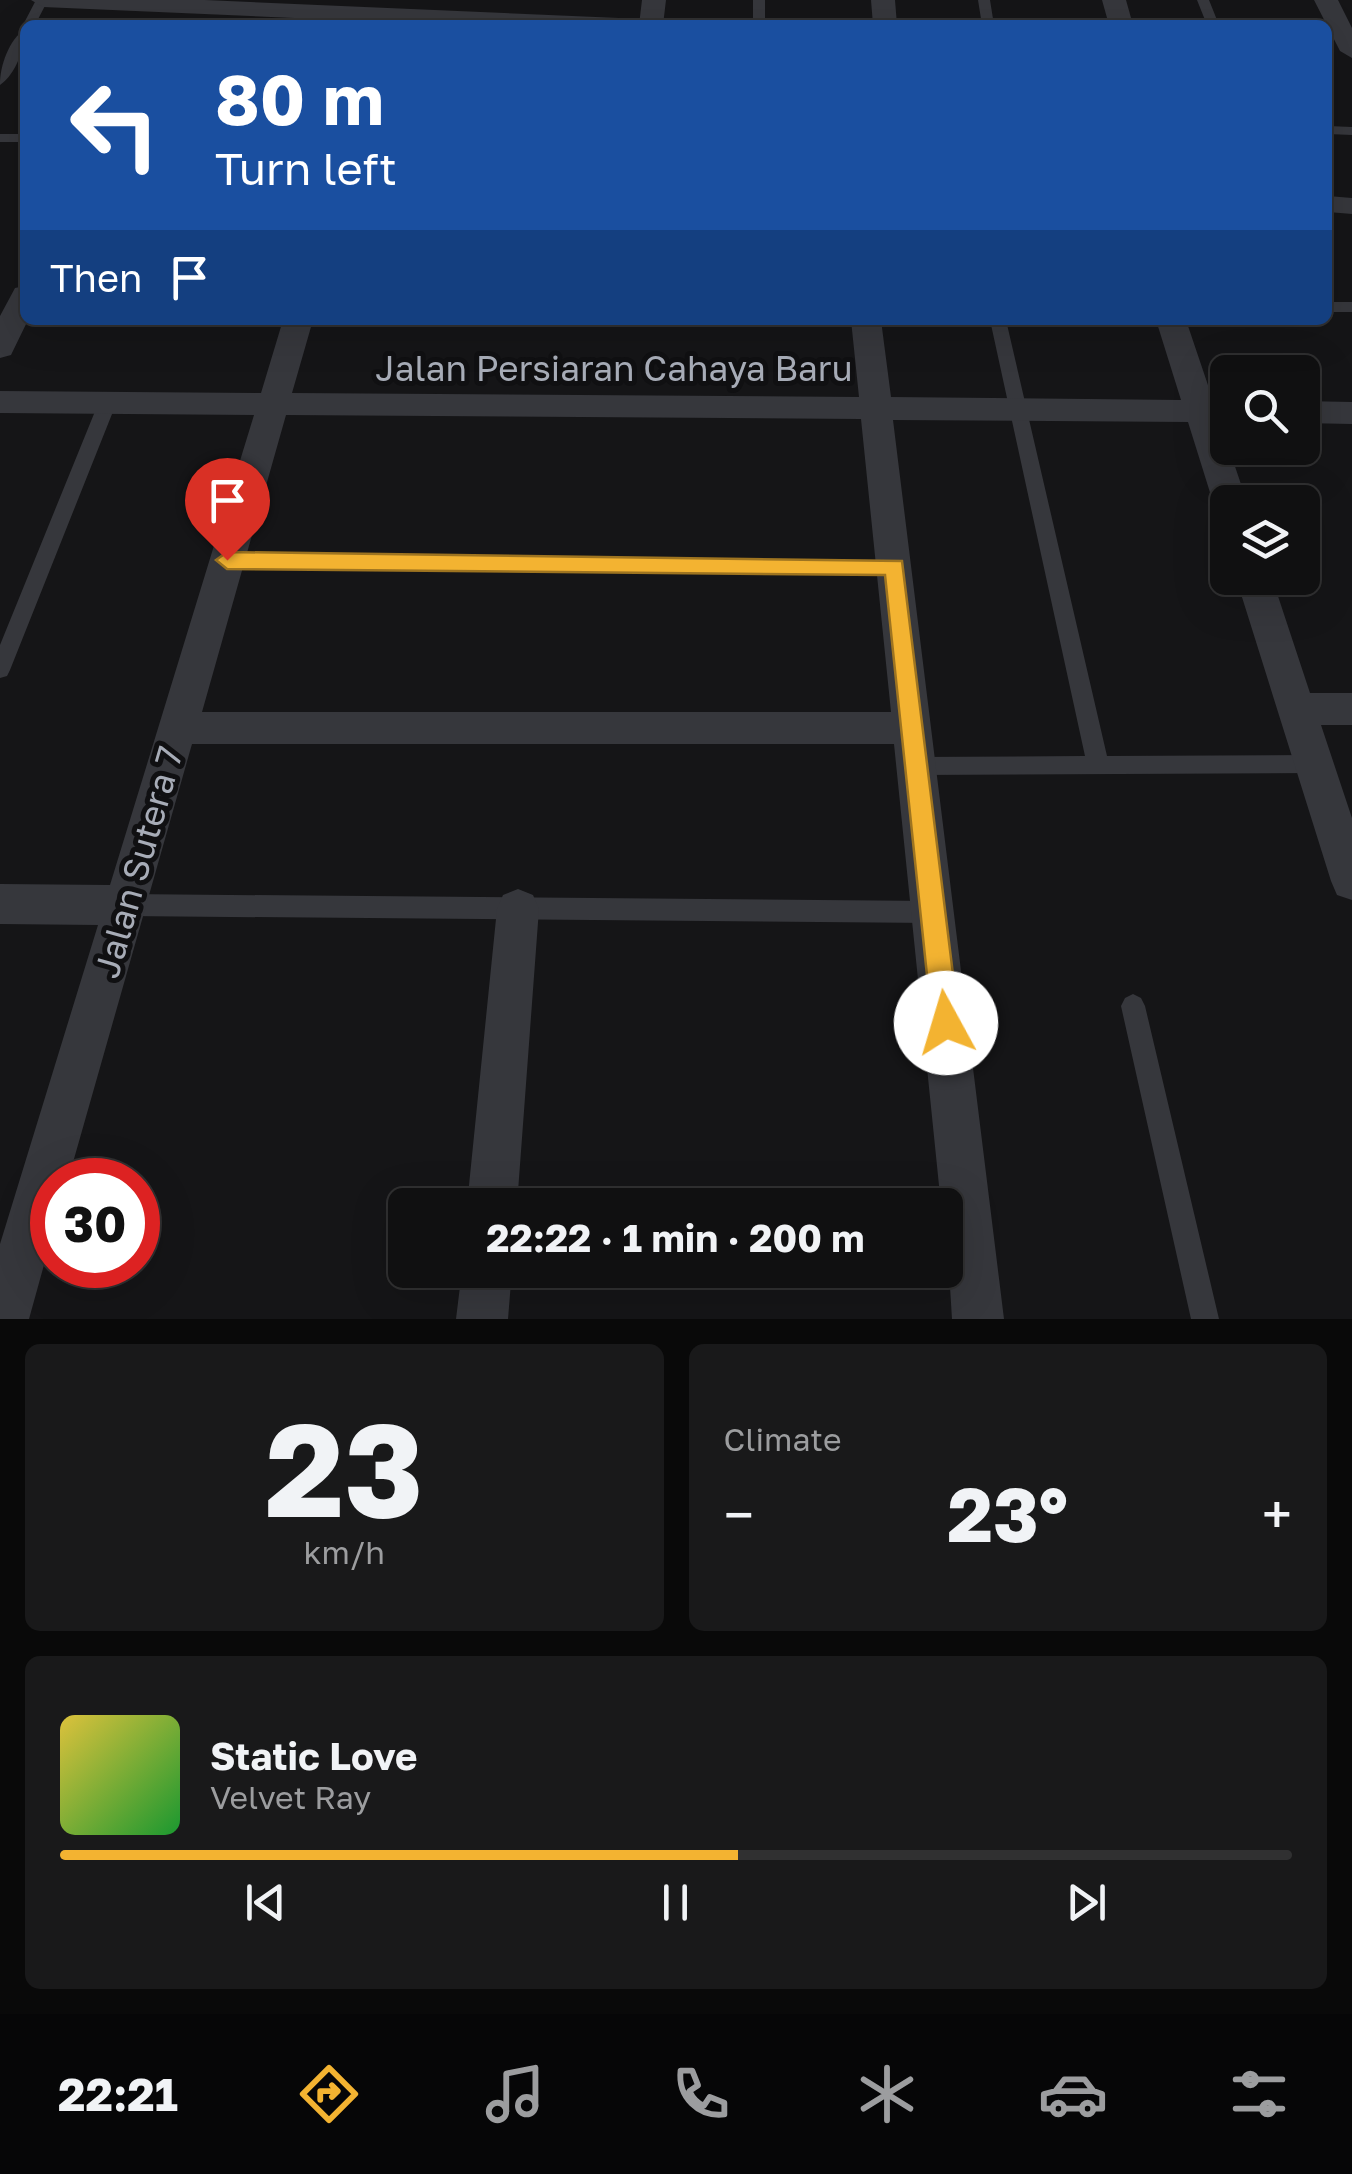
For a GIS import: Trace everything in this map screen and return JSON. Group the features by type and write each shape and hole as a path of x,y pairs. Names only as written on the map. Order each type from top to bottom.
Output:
{"street":[{"path":"43,0 162,10 388,20"},
{"path":"1326,0 1352,51"},
{"path":"0,348 20,306"},
{"name":"Jalan Sutera 7","path":"3,1319 297,325"},
{"path":"867,325 978,1319"},
{"path":"1173,325 1210,402"},
{"name":"Jalan Persiaran Cahaya Baru","path":"0,402 1210,410"},
{"path":"1320,413 1352,414"},
{"path":"1260,595 1352,881"},
{"path":"1297,709 1352,709"},
{"path":"178,728 915,747"},
{"path":"0,904 126,905"},
{"path":"493,1188 518,909"},
{"path":"482,1319 485,1288"}],"lane":[{"path":"0,80 20,42"},
{"path":"999,325 1098,764"},
{"path":"0,670 107,404"},
{"path":"227,560 894,566"},
{"path":"915,747 1098,764 1314,764"},
{"path":"126,905 933,912"},
{"path":"1133,1006 1205,1319"}],"route":[{"path":"227,560 894,566 946,1023"}]}
